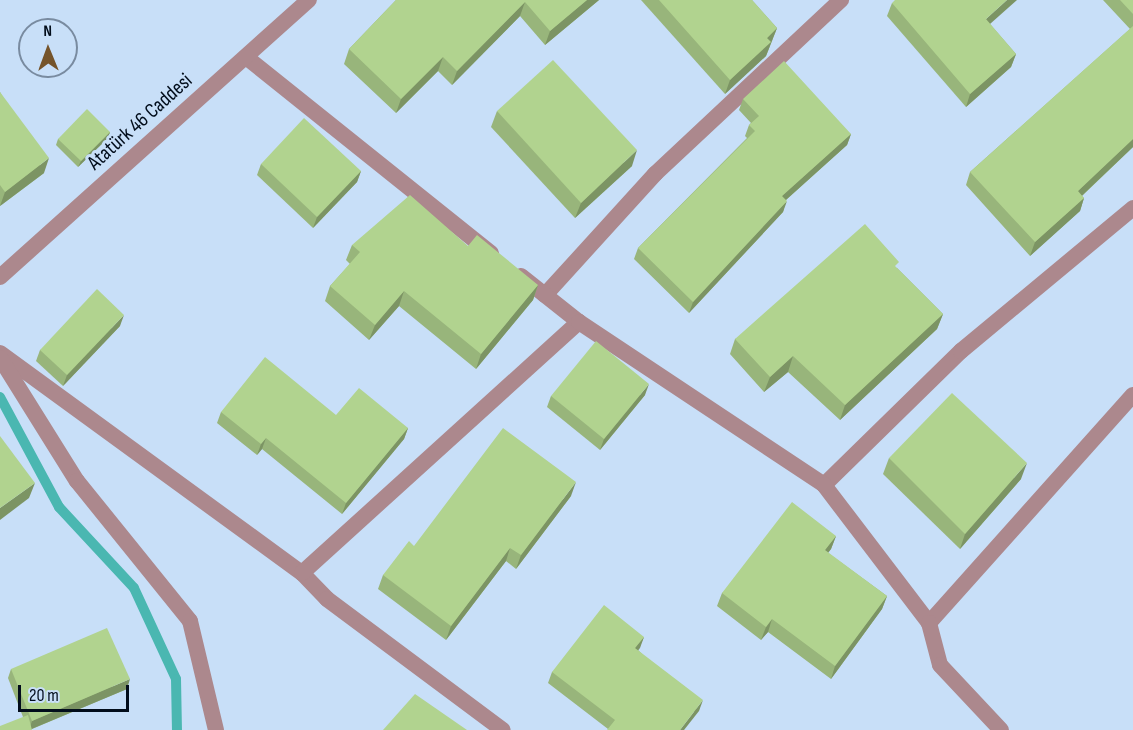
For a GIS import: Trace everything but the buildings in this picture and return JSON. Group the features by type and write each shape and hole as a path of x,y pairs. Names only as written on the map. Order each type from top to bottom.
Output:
{"street":[{"name":"Atatürk 46 Caddesi","path":"0,277 309,0"},
{"path":"545,296 655,174 841,0"},
{"path":"246,57 579,322 824,485 929,623 940,665 1001,730"},
{"path":"824,485 961,351 1133,208"},
{"path":"302,573 579,322"},
{"path":"0,353 302,573 327,599 503,730"},
{"path":"0,358 77,481 190,621 216,730"},
{"path":"929,623 1133,395"}],"waterway":[{"path":"0,397 59,507 134,588 176,679 177,730"}]}
